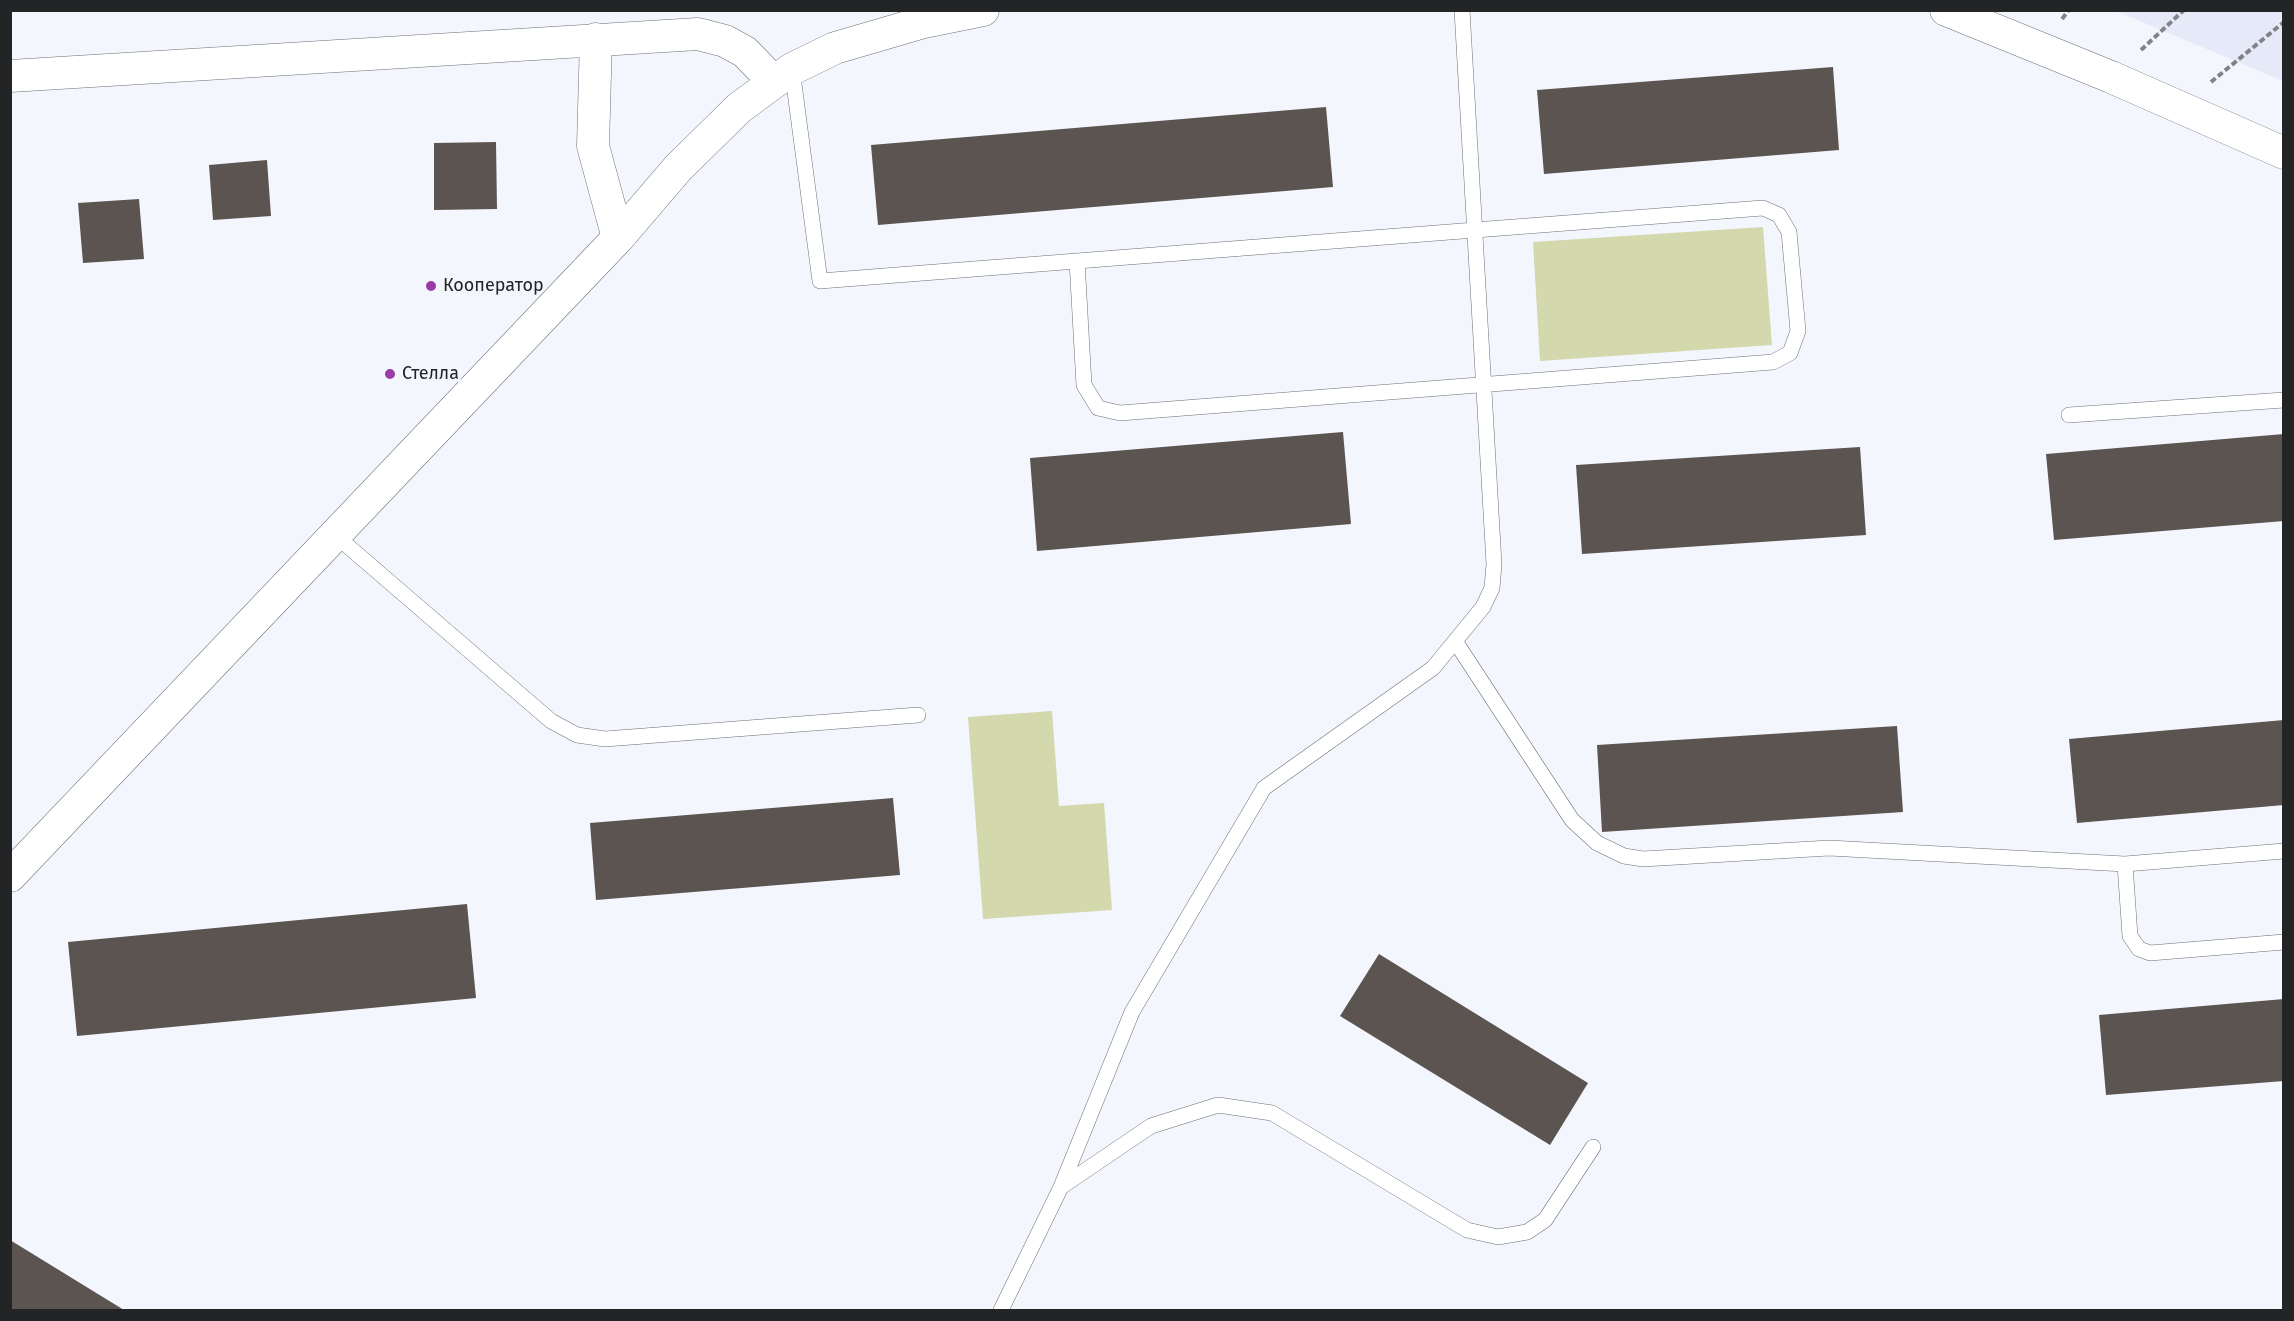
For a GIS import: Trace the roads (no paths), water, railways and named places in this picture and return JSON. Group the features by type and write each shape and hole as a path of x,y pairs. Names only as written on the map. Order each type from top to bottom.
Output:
{"street":[{"path":"14,868 618,238 678,168 739,108 783,76 835,48 923,16 983,10"},
{"path":"1946,10 2111,77 2283,153"},
{"path":"10,76 596,39 695,22 783,76"},
{"path":"596,39 593,146 618,238"}],"lane":[{"path":"1001,1311 1061,1187 1132,1012 1264,788 1433,668 1483,608 1491,588 1494,564 1462,10"},
{"path":"783,76 820,281 1475,230 1763,208 1779,215 1789,232 1798,331 1790,353 1773,362 1120,413 1098,408 1084,385 1077,261"},
{"path":"2069,415 2283,400"},
{"path":"335,535 550,721 576,735 605,739 918,715"},
{"path":"1455,641 1572,820 1597,843 1624,856 1643,859 1829,848 2125,864 2283,850"},
{"path":"2125,864 2130,936 2139,949 2150,953 2283,942"},
{"path":"1061,1187 1151,1126 1218,1105 1272,1113 1467,1230 1498,1237 1527,1232 1545,1220 1593,1147"}],"place":[{"name":"Кооператор","path":"431,286"},
{"name":"Стелла","path":"390,374"}]}
